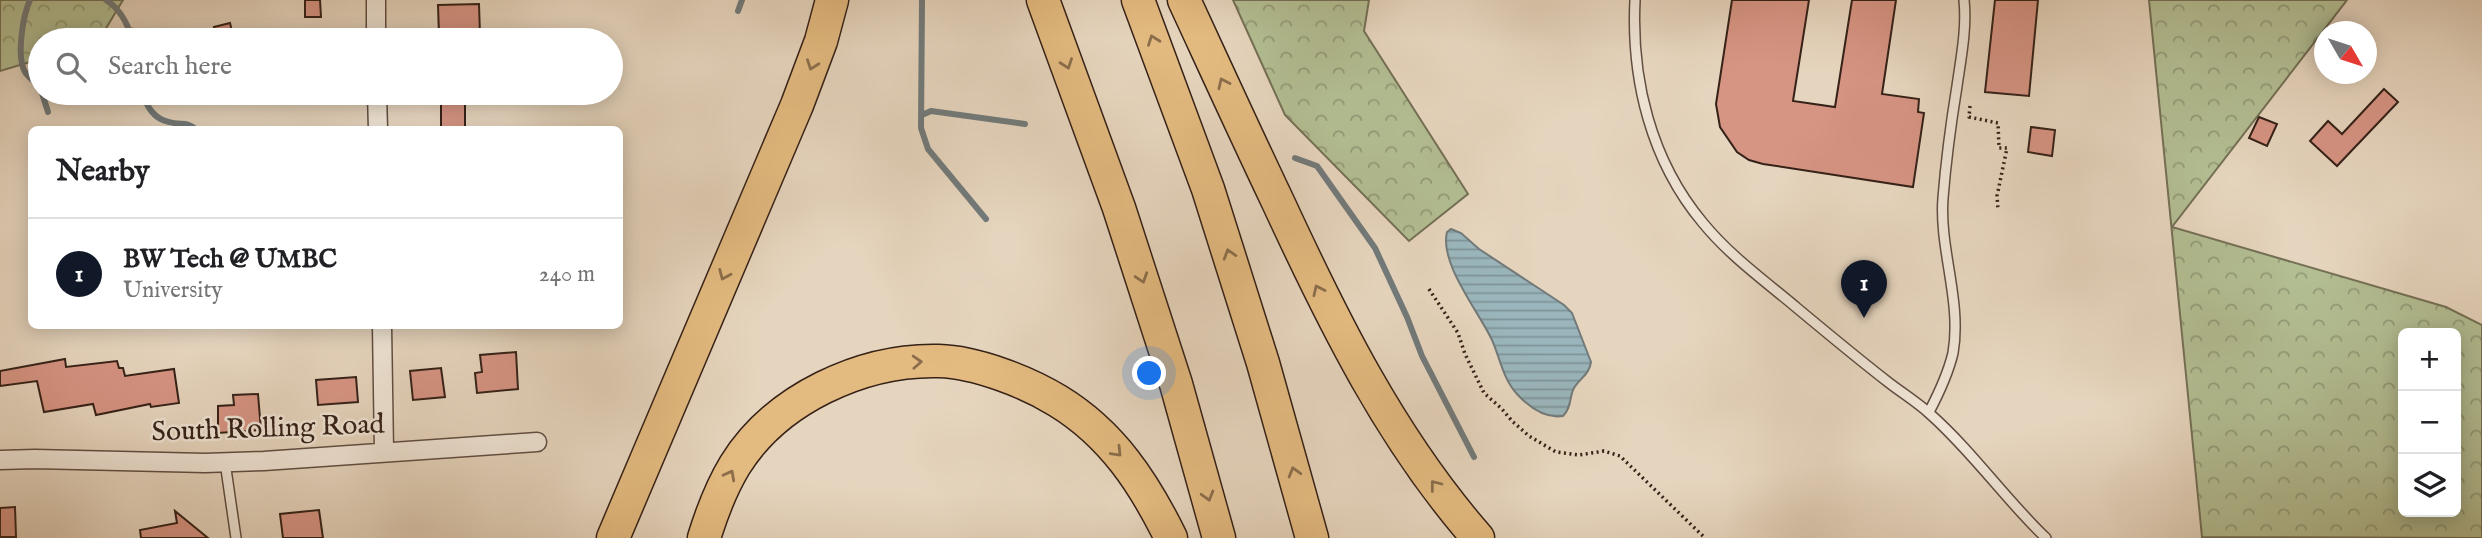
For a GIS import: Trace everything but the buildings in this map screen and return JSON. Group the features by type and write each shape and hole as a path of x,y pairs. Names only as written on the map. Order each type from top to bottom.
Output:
{"highway":[{"path":"613,538 797,105 821,41 832,0"},
{"path":"1042,0 1119,208 1176,384 1219,538"},
{"path":"1138,0 1209,189 1263,363 1311,538"},
{"path":"1184,0 1332,317 1370,386 1421,466 1478,538"},
{"path":"704,538 713,506 736,464 763,432 793,406 828,385 866,371 902,362 941,360 1024,382 1060,402 1093,427 1126,461 1150,496 1171,538"},
{"path":"600,538 685,365"}],"street":[{"path":"376,0 376,28"},
{"path":"377,105 378,126"},
{"path":"382,329 384,452"},
{"name":"South Rolling Road","path":"0,460 264,461 537,442"}],"lane":[{"path":"1636,0 1634,33 1643,106 1655,142 1675,181 1701,221 1752,271 1888,383 1929,412 1974,457 2023,516 2046,538"},
{"path":"1929,412 1944,383 1953,351 1955,319 1942,201 1963,49 1964,0"},
{"path":"225,462 236,538"}],"path":[{"path":"1955,100 1971,97 1969,117 1998,123 2000,148 2007,148 1997,196 1998,209"},
{"path":"1429,289 1458,333 1483,393 1502,408 1511,421 1529,436 1556,452 1579,455 1604,451 1620,456 1705,538"}],"green space":[{"path":"0,0 123,0 106,28 28,28 28,63 0,71"},
{"path":"1233,0 1369,0 1364,31 1468,194 1409,241 1285,115"},
{"path":"2149,0 2347,0 2331,21 2314,21 2314,43 2172,227 2446,307 2482,325 2482,538 2202,537"}],"water":[{"path":"1451,229 1461,233 1479,249 1572,313 1591,362 1574,388 1563,416 1549,416 1537,411 1522,399 1508,382 1492,340 1454,272 1446,244 1447,232"}],"waterway":[{"path":"28,75 22,65 21,47 23,25 30,0"},
{"path":"106,0 123,17 128,28"},
{"path":"738,11 742,0"},
{"path":"922,0 921,128 928,149 986,219"},
{"path":"46,105 48,112"},
{"path":"148,105 159,118 191,126"},
{"path":"922,115 931,111 1025,124"},
{"path":"1295,158 1317,166 1375,248 1422,356 1474,457"}],"place":[{"name":"BW Tech @ UMBC","path":"1864,318"}]}
